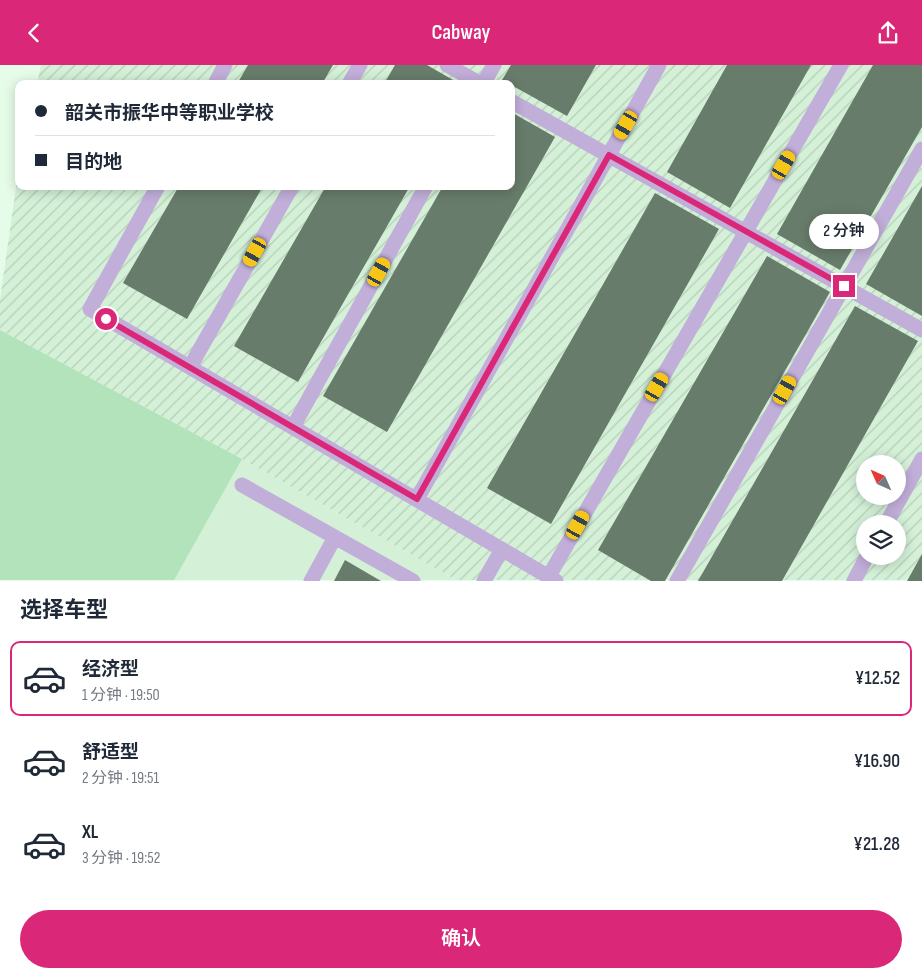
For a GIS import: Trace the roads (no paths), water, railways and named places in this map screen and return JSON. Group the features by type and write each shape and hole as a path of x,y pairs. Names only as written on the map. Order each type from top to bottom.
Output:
{"street":[{"path":"217,80 226,65"},
{"path":"351,80 360,65"},
{"path":"447,65 475,80"},
{"path":"485,80 494,65"},
{"path":"417,499 659,65"},
{"path":"156,190 90,309 552,578 841,65"},
{"path":"515,103 922,330"},
{"path":"677,581 922,149"},
{"path":"190,367 290,190"},
{"path":"293,427 424,190"},
{"path":"891,515 922,459"},
{"path":"242,485 413,581"},
{"path":"311,581 335,537"},
{"path":"484,581 502,549"},
{"path":"854,581 862,565"}]}
